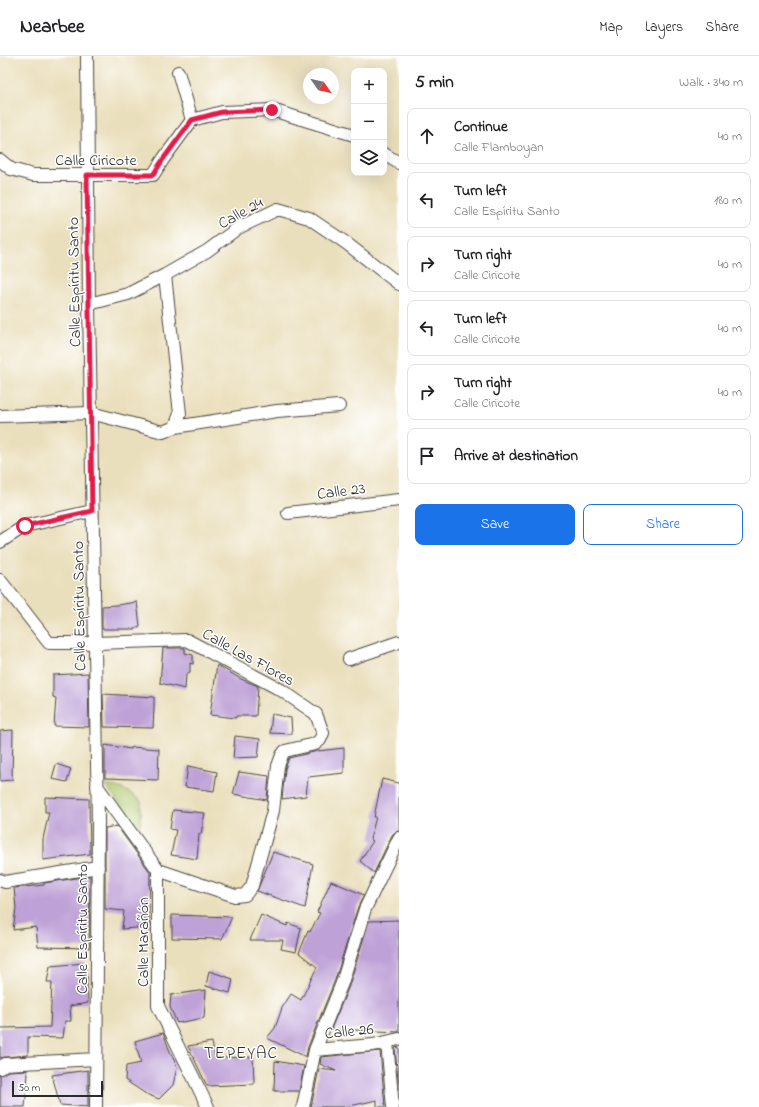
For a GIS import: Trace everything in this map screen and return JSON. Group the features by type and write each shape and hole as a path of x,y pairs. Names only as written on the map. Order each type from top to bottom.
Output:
{"street":[{"name":"Calle Espíritu Santo","path":"87,56 87,175 98,867 96,1107"},
{"path":"178,72 192,120 222,112 272,110 351,134"},
{"name":"Calle Ciricote","path":"0,160 11,169 33,175 153,175 192,120"},
{"path":"387,156 399,163"},
{"name":"Calle 24","path":"89,304 128,294 166,275 207,251 238,228 278,209 309,218 346,243 399,284"},
{"path":"166,275 180,414 176,427"},
{"path":"0,416 91,413 163,432 176,427 277,410 339,406"},
{"name":"Calle 23","path":"288,513 399,500"},
{"path":"0,542 25,526 92,511"},
{"name":"Calle Las Flores","path":"0,580 49,643 187,640 281,690 316,714 323,733 320,740 315,744 285,751 282,755 278,766 273,811 252,886 245,895 235,896 158,870"},
{"path":"349,659 399,642"},
{"path":"97,786 158,870"},
{"path":"303,1107 315,1050 342,983 365,909 399,838"},
{"path":"0,880 5,882 98,867"},
{"name":"Calle Marañón","path":"158,870 158,1006 208,1107"},
{"name":"Calle 26","path":"315,1050 373,1045 399,1039"},
{"name":"Calle 26","path":"387,1042 392,1107"},
{"path":"0,1068 5,1064 96,1058"}],"green space":[{"path":"106,786 121,788 141,801 141,822 139,828"}],"building":[{"path":"137,602 140,626 135,629 102,629 102,606"},
{"path":"163,648 185,648 185,653 193,655 193,664 190,663 190,672 186,674 185,689 160,683"},
{"path":"217,665 241,679 258,686 256,716 236,716 236,718 210,715"},
{"path":"88,673 89,727 54,726 56,698 53,697 53,675"},
{"path":"103,694 154,697 153,728 104,727"},
{"path":"272,714 291,718 292,734 270,733"},
{"path":"13,730 12,780 0,781 0,731"},
{"path":"235,736 260,739 258,757 233,758"},
{"path":"105,745 131,749 131,747 159,749 158,780 105,778"},
{"path":"344,748 344,773 308,777 306,796 282,799 285,769 289,758 318,751"},
{"path":"56,764 71,769 67,782 52,779"},
{"path":"188,766 217,772 214,791 185,787"},
{"path":"239,772 269,776 267,800 233,794"},
{"path":"382,779 399,783 399,831 392,835 374,873 360,861 373,841 370,839 376,817 374,817"},
{"path":"45,797 89,799 90,854 43,860 43,839 49,812 45,812"},
{"path":"173,810 205,813 201,834 199,834 197,859 171,855 176,830 170,829"},
{"path":"117,826 150,872 150,927 122,929 124,911 105,909 105,828"},
{"path":"273,852 313,864 305,908 257,891"},
{"path":"90,876 89,948 38,947 36,927 13,930 16,908 14,888 44,885 44,883"},
{"path":"331,881 364,895 358,907 335,980 308,1047 306,1057 267,1038 275,1028 282,1008 291,994 301,1000 317,967 299,953 308,931 310,932 320,913 317,912"},
{"path":"172,915 232,917 222,939 172,938"},
{"path":"261,915 287,926 288,923 301,928 296,952 281,949 283,940 250,940"},
{"path":"399,920 399,1032 331,1029 349,986 369,921"},
{"path":"85,963 88,982 88,1003 70,1006 71,1021 65,1021 63,1038 28,1037 28,1055 0,1058 0,1028 50,1027 52,982 47,982 50,966"},
{"path":"209,971 233,979 230,993 206,986"},
{"path":"206,990 204,1018 177,1023 170,1007 171,995"},
{"path":"163,1033 177,1067 173,1085 159,1099 146,1094 125,1080 126,1066 141,1063 135,1041"},
{"path":"212,1042 215,1058 253,1057 254,1084 207,1086 188,1046"},
{"path":"399,1047 399,1090 395,1048"},
{"path":"380,1051 385,1107 377,1107 377,1100 345,1107 311,1107 319,1069 336,1071 320,1064 321,1057"},
{"path":"275,1061 304,1066 299,1091 274,1091"},
{"path":"27,1070 28,1074 25,1107 0,1107 0,1075 8,1071"},
{"path":"88,1070 88,1107 60,1105 52,1075"}],"district":[{"name":"TEPEYAC","path":"241,1052"}],"route":[{"path":"25,526 92,511 87,175 153,175 192,120 222,112 272,110"}]}
